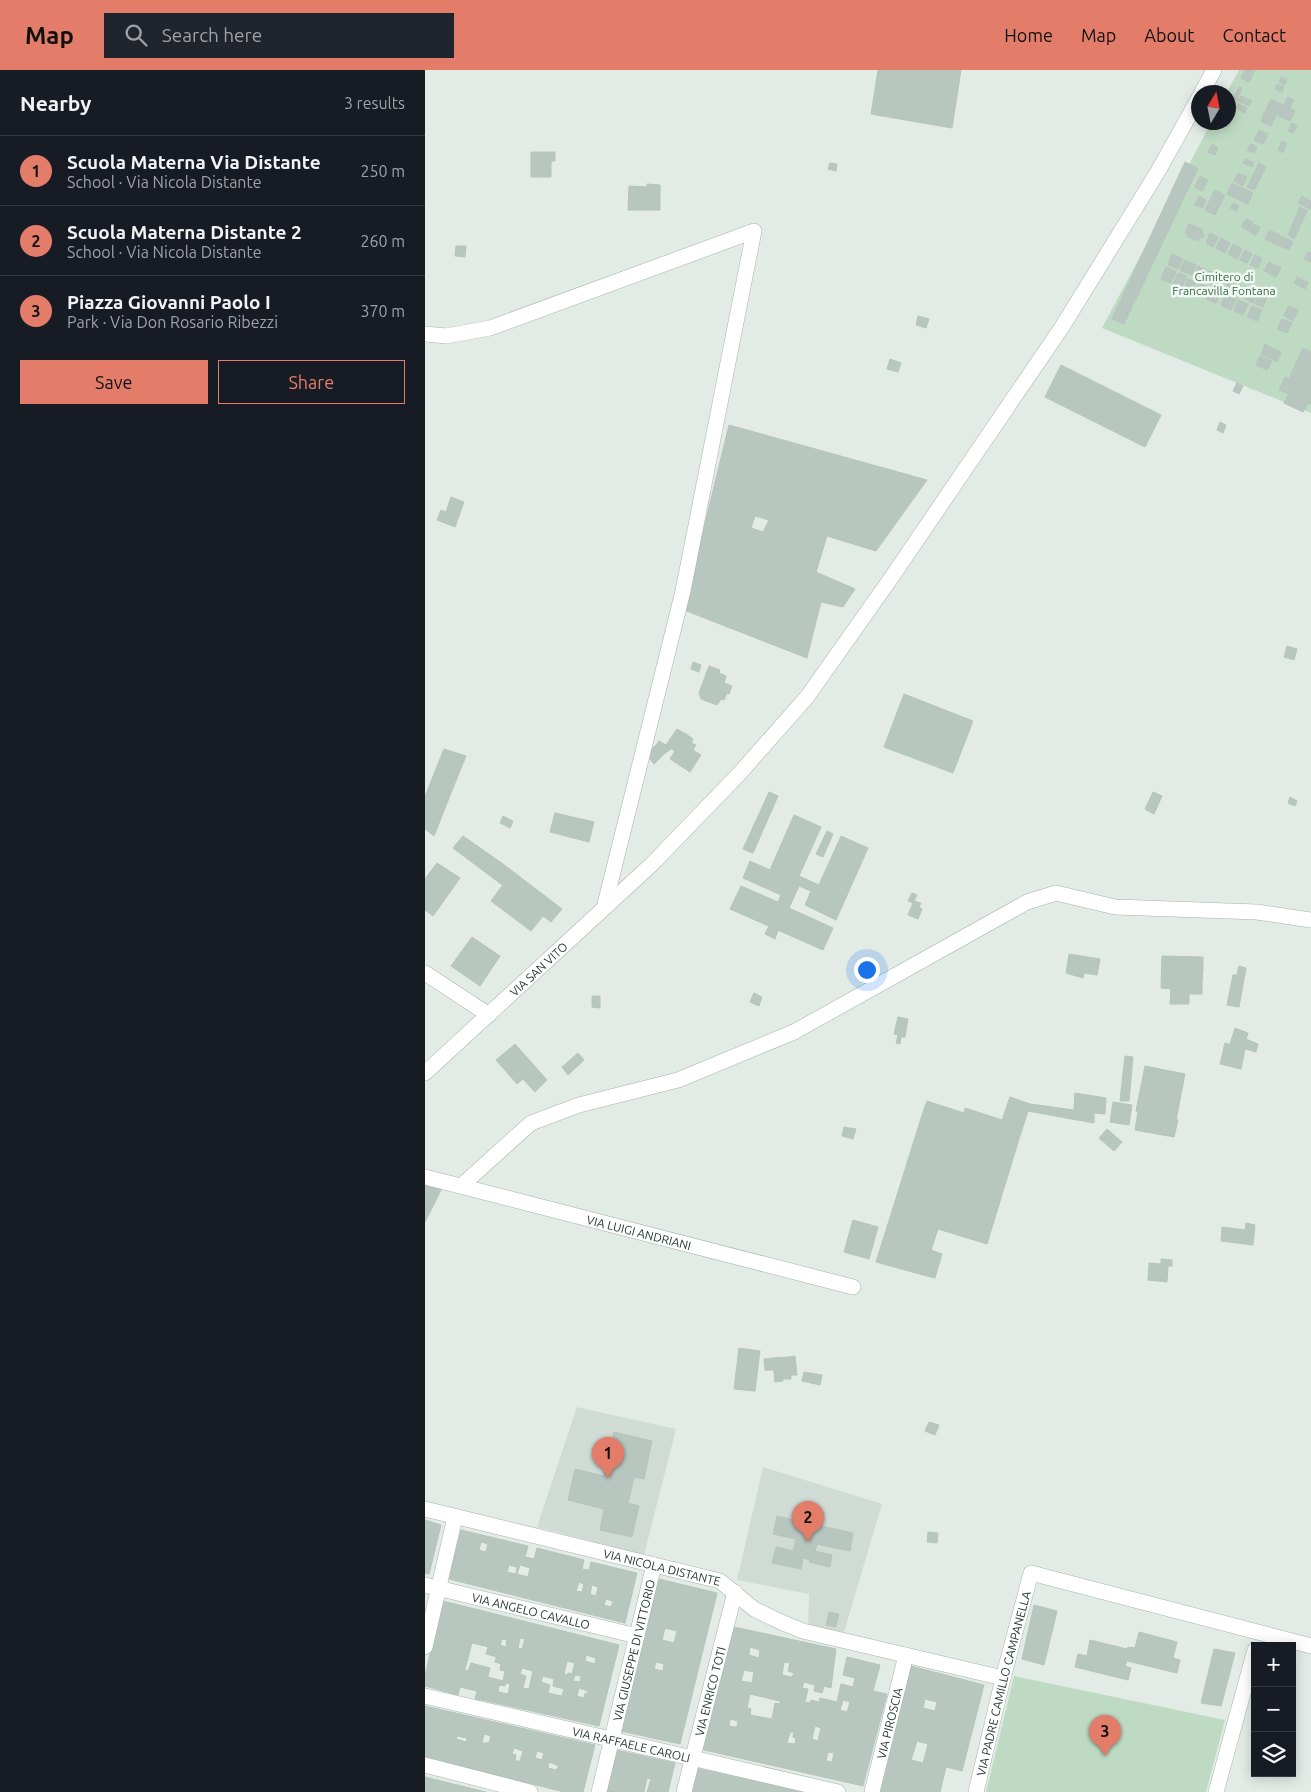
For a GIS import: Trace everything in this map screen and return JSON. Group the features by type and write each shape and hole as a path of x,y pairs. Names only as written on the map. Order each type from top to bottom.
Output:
{"street":[{"path":"1205,85 1214,70"},
{"name":"VIA SAN VITO","path":"425,1073 652,864 739,774 813,690 1062,327 1157,173 1191,112"},
{"path":"425,334 446,336 490,328 754,231 683,591 604,908"},
{"path":"461,1186 531,1123 579,1104 678,1080 794,1032 1027,902 1056,893 1115,907 1257,912 1311,920"},
{"path":"425,973 489,1015"},
{"name":"VIA LUIGI ANDRIANI","path":"425,1176 853,1287"},
{"name":"VIA NICOLA DISTANTE","path":"425,1509 720,1581 754,1609 796,1628 1003,1678"},
{"path":"425,1647 432,1586 455,1517"},
{"name":"VIA GIUSEPPE DI VITTORIO","path":"599,1792 654,1565"},
{"name":"VIA PADRE CAMILLO CAMPANELLA","path":"976,1792 1003,1678 1031,1573 1258,1639"},
{"name":"VIA ANGELO CAVALLO","path":"432,1586 637,1636"},
{"name":"VIA ENRICO TOTI","path":"684,1792 735,1592"},
{"path":"1258,1639 1311,1646"},
{"name":"VIA PIROSCIA","path":"872,1792 906,1655"},
{"path":"1216,1792 1251,1665"},
{"name":"VIA RAFFAELE CAROLI","path":"425,1696 838,1792"},
{"path":"425,1765 530,1792"}],"shaded area":[{"path":"577,1407 676,1429 644,1555 537,1527"},
{"path":"763,1467 882,1504 844,1632 808,1629 809,1594 737,1580"}],"green space":[{"name":"Cimitero di Francavilla Fontana","path":"1239,70 1311,70 1311,413 1102,328 1207,130 1236,130 1236,85 1231,85"},
{"path":"1014,1676 1225,1720 1206,1792 986,1792"}],"building":[{"path":"878,70 961,70 952,128 871,114"},
{"path":"1245,70 1255,70 1249,82 1241,78"},
{"path":"1281,77 1287,80 1285,85 1279,82"},
{"path":"1277,84 1284,87 1282,92 1275,89"},
{"path":"1239,87 1242,88 1236,101 1236,93"},
{"path":"1241,96 1252,101 1249,106 1238,101"},
{"path":"1288,97 1294,100 1290,108 1295,111 1290,121 1266,110 1271,99 1284,105"},
{"path":"1238,104 1247,108 1245,113 1236,108"},
{"path":"1265,111 1276,116 1271,126 1261,121"},
{"path":"1292,123 1297,126 1293,133 1288,131"},
{"path":"1259,130 1268,134 1263,144 1254,140"},
{"path":"1282,141 1287,143 1283,153 1278,150"},
{"path":"1212,144 1218,148 1215,155 1208,152"},
{"path":"1251,144 1257,147 1254,153 1247,150"},
{"path":"531,152 555,152 555,161 551,161 551,177 531,177"},
{"path":"1245,159 1254,163 1252,167 1243,163"},
{"path":"1185,162 1198,168 1124,324 1112,319"},
{"path":"830,163 837,164 836,171 828,169"},
{"path":"1259,163 1266,167 1254,190 1247,187"},
{"path":"1238,173 1247,177 1243,186 1234,181"},
{"path":"1200,176 1208,180 1202,191 1195,187"},
{"path":"1232,183 1253,193 1248,204 1227,194"},
{"path":"647,184 660,185 660,210 628,210 629,186 647,187"},
{"path":"1215,190 1225,195 1215,215 1205,210"},
{"path":"1199,196 1206,200 1202,208 1194,205"},
{"path":"1302,196 1311,201 1310,209 1298,203"},
{"path":"1233,203 1239,206 1237,211 1230,208"},
{"path":"1300,207 1307,211 1294,239 1288,235"},
{"path":"1246,219 1253,222 1249,231 1241,227"},
{"path":"1189,224 1203,230 1204,237 1198,241 1187,236 1188,234 1185,233"},
{"path":"1254,224 1260,227 1256,235 1250,232"},
{"path":"1270,230 1293,242 1289,250 1265,239"},
{"path":"1210,233 1218,237 1213,247 1206,243"},
{"path":"1221,238 1230,243 1225,253 1216,248"},
{"path":"1233,244 1242,249 1237,259 1228,254"},
{"path":"456,246 466,246 465,257 455,256"},
{"path":"1245,250 1252,254 1247,263 1240,260"},
{"path":"1308,252 1311,253 1311,262 1304,259"},
{"path":"1172,254 1183,259 1178,269 1168,265"},
{"path":"1255,255 1262,258 1258,268 1250,265"},
{"path":"1185,260 1196,265 1192,275 1180,270"},
{"path":"1269,262 1281,268 1276,277 1264,271"},
{"path":"1198,266 1206,270 1202,279 1194,275"},
{"path":"1166,267 1176,272 1171,283 1161,279"},
{"path":"1209,271 1217,274 1212,285 1204,281"},
{"path":"1178,273 1187,276 1182,287 1173,284"},
{"path":"1219,275 1227,279 1222,289 1214,285"},
{"path":"1297,277 1308,283 1305,289 1294,283"},
{"path":"1188,279 1196,282 1192,291 1184,288"},
{"path":"1229,280 1237,283 1233,291 1226,288"},
{"path":"1199,283 1207,287 1203,296 1195,292"},
{"path":"1240,285 1247,288 1244,296 1236,293"},
{"path":"1211,288 1221,292 1216,303 1206,299"},
{"path":"1250,289 1258,293 1253,303 1245,299"},
{"path":"1260,293 1267,297 1263,307 1255,304"},
{"path":"1226,294 1236,299 1231,310 1221,305"},
{"path":"1238,300 1248,304 1243,315 1234,311"},
{"path":"1252,306 1262,310 1257,321 1247,317"},
{"path":"1288,306 1298,310 1293,321 1284,316"},
{"path":"918,316 929,319 926,328 916,325"},
{"path":"1282,319 1292,323 1287,333 1277,329"},
{"path":"1265,344 1281,352 1277,362 1261,354"},
{"path":"1303,348 1311,352 1311,404 1308,403 1303,412 1284,403 1289,394 1279,390 1285,377 1289,379"},
{"path":"1260,356 1272,361 1267,370 1256,365"},
{"path":"890,359 901,363 898,372 887,369"},
{"path":"1061,365 1161,415 1145,447 1045,397"},
{"path":"1237,383 1243,386 1239,394 1233,391"},
{"path":"1220,422 1226,425 1223,433 1217,430"},
{"path":"729,425 927,480 876,551 827,536 816,572 855,589 843,607 821,602 807,658 684,610","holes":["755,516 769,520 763,532 751,528"]},
{"path":"451,497 464,502 455,527 437,520 441,510 446,512"},
{"path":"1287,646 1297,649 1294,660 1284,657"},
{"path":"693,662 701,665 699,672 691,669"},
{"path":"709,666 720,670 719,673 726,676 724,683 732,686 729,694 727,693 724,700 721,699 717,705 701,699 699,693"},
{"path":"904,694 973,721 953,773 884,747"},
{"path":"677,729 686,734 675,751 666,745"},
{"path":"686,734 693,739 691,743 696,745 693,750 701,755 695,764 675,751"},
{"path":"659,741 671,749 664,754 656,745"},
{"path":"656,745 664,754 654,764 646,754"},
{"path":"444,749 466,756 451,793 430,784"},
{"path":"675,751 695,764 690,772 670,759"},
{"path":"430,784 451,793 434,836 425,829 425,797"},
{"path":"769,792 778,796 753,853 743,849"},
{"path":"1153,792 1162,796 1154,814 1145,809"},
{"path":"1290,797 1297,801 1295,806 1288,803"},
{"path":"555,813 594,822 589,842 550,832"},
{"path":"794,815 821,827 799,876 819,885 841,836 868,848 836,920 805,905 811,891 799,886 789,908 833,928 823,950 730,909 741,886 778,902 781,895 743,878 750,861 770,870"},
{"path":"503,816 513,821 510,828 500,823"},
{"path":"827,831 833,834 823,857 816,854"},
{"path":"463,836 503,864 493,878 453,848"},
{"path":"437,863 460,878 433,916 425,910 425,879"},
{"path":"503,864 562,909 551,922 493,878"},
{"path":"502,886 543,916 531,931 491,901"},
{"path":"912,893 917,895 914,901 921,903 919,907 922,909 918,919 908,915 913,903 908,901"},
{"path":"769,926 778,930 775,939 765,934"},
{"path":"472,937 500,956 480,986 451,966"},
{"path":"1069,954 1100,959 1097,975 1084,973 1083,978 1066,973"},
{"path":"1162,956 1203,957 1203,967 1171,966 1171,985 1188,987 1189,983 1202,983 1202,994 1189,994 1189,1004 1170,1004 1171,989 1161,988"},
{"path":"1171,966 1203,967 1202,983 1189,983 1188,987 1171,985"},
{"path":"1239,966 1246,968 1239,1007 1227,1005 1233,975 1237,975"},
{"path":"754,993 762,997 759,1006 750,1002"},
{"path":"592,996 600,996 600,1008 592,1007"},
{"path":"898,1017 908,1019 905,1037 901,1037 900,1044 896,1043 898,1035 894,1034"},
{"path":"1235,1028 1248,1033 1246,1039 1258,1044 1256,1052 1230,1044"},
{"path":"1225,1043 1245,1049 1241,1069 1220,1064"},
{"path":"515,1044 547,1080 535,1092 523,1079 517,1084 496,1060"},
{"path":"578,1053 584,1060 568,1075 562,1067"},
{"path":"1125,1056 1133,1057 1129,1101 1120,1101"},
{"path":"1145,1066 1185,1074 1176,1120 1136,1111"},
{"path":"1075,1093 1106,1098 1105,1114 1094,1113 1094,1123 1028,1111 1019,1139 924,1109 927,1101 964,1113 965,1108 1002,1120 1010,1097 1030,1104 1074,1110"},
{"path":"1113,1102 1132,1105 1129,1125 1110,1122"},
{"path":"924,1109 1019,1139 987,1244 938,1229 923,1275 876,1262"},
{"path":"1138,1112 1178,1120 1174,1137 1135,1130"},
{"path":"844,1127 856,1129 853,1139 842,1136"},
{"path":"1107,1129 1122,1142 1114,1151 1099,1138"},
{"path":"425,1184 442,1188 425,1222"},
{"path":"853,1220 878,1227 869,1259 844,1252"},
{"path":"1246,1223 1255,1225 1253,1245 1221,1241 1222,1227 1245,1230"},
{"path":"931,1250 942,1254 935,1278 923,1275"},
{"path":"1161,1259 1172,1260 1172,1266 1168,1266 1167,1282 1148,1280 1149,1263 1161,1264"},
{"path":"739,1348 760,1351 755,1391 734,1389"},
{"path":"795,1356 797,1375 791,1375 789,1357"},
{"path":"789,1357 791,1379 782,1379 782,1371 774,1372 773,1358"},
{"path":"773,1358 774,1370 765,1370 764,1359"},
{"path":"782,1371 783,1381 775,1382 774,1372"},
{"path":"804,1372 822,1375 820,1385 802,1381"},
{"path":"929,1422 939,1425 935,1435 925,1431"},
{"path":"614,1432 652,1441 644,1479 634,1477 628,1503 639,1506 632,1537 600,1530 604,1509 568,1500 575,1469 604,1476"},
{"path":"777,1516 853,1533 850,1551 817,1544 815,1551 832,1555 830,1567 809,1562 810,1560 803,1558 801,1569 772,1563 776,1547 793,1551 796,1539 773,1534"},
{"path":"425,1520 441,1525 429,1574 425,1573"},
{"path":"461,1530 528,1546 525,1557 534,1559 537,1548 584,1560 582,1569 589,1570 591,1562 637,1573 625,1623 449,1579","holes":["481,1542 488,1544 486,1552 479,1550","509,1565 517,1567 516,1574 507,1572","520,1565 530,1568 528,1577 517,1574","579,1582 584,1584 582,1592 576,1591","592,1585 598,1587 596,1596 590,1594","606,1599 613,1601 611,1607 604,1605"]},
{"path":"928,1532 938,1533 937,1543 927,1542"},
{"path":"659,1579 717,1593 680,1744 621,1731","holes":["665,1628 677,1631 674,1643 662,1640","656,1662 664,1664 663,1671 654,1669"]},
{"path":"443,1601 619,1645 599,1726 482,1700 488,1677 503,1681 505,1671 500,1670 501,1664 495,1662 498,1649 472,1643 458,1695 425,1686 425,1675","holes":["520,1638 525,1639 522,1649 518,1648","502,1639 507,1640 506,1647 500,1645","586,1655 596,1658 595,1664 585,1661","567,1661 575,1663 572,1674 568,1673 567,1675 564,1674","522,1668 533,1671 529,1689 523,1688 526,1676 520,1674","575,1675 581,1676 580,1682 573,1681","543,1676 554,1679 553,1686 564,1689 562,1696 548,1693 550,1685 541,1682","506,1683 510,1684 508,1694 498,1692 499,1685 505,1686","579,1688 588,1691 587,1694 585,1693 584,1698 577,1696"]},
{"path":"1034,1605 1057,1611 1044,1665 1022,1659"},
{"path":"829,1612 839,1614 836,1627 826,1625"},
{"path":"734,1627 836,1649 831,1688 824,1686 822,1693 814,1691 815,1685 804,1682 802,1688 808,1689 805,1702 810,1703 811,1700 819,1702 820,1698 837,1702 841,1684 853,1687 855,1678 843,1675 847,1657 880,1665 873,1691 887,1694 863,1786 700,1749 716,1684 720,1685","holes":["750,1647 760,1650 759,1658 749,1655","784,1662 790,1663 788,1671 794,1673 792,1677 782,1675","744,1670 754,1672 752,1683 741,1681","750,1694 780,1701 780,1704 775,1703 772,1719 750,1715 751,1709 747,1708","843,1700 850,1702 847,1712 840,1710","730,1719 738,1721 737,1727 729,1726","815,1726 821,1728 818,1741 812,1739","790,1732 794,1732 793,1737 796,1738 795,1744 787,1743","828,1752 834,1753 832,1762 826,1761"]},
{"path":"1139,1632 1177,1642 1173,1658 1180,1660 1177,1673 1127,1661 1125,1666 1131,1668 1128,1680 1075,1667 1078,1654 1087,1656 1090,1640 1127,1649 1128,1647 1135,1648"},
{"path":"488,1647 498,1649 497,1657 486,1654"},
{"path":"1214,1649 1235,1653 1221,1706 1201,1703"},
{"path":"471,1663 490,1668 482,1700 475,1699 477,1691 460,1687 465,1670 468,1671"},
{"path":"911,1666 984,1685 962,1771 946,1767 940,1792 879,1792","holes":["925,1699 937,1702 935,1711 923,1708","917,1741 928,1744 923,1763 911,1760"]},
{"path":"425,1706 595,1745 583,1792 564,1792 425,1757","holes":["484,1734 491,1736 489,1743 482,1743","457,1736 467,1738 466,1742 456,1739","514,1748 523,1751 520,1761 515,1761 516,1755 512,1754","537,1751 544,1753 542,1760 535,1758","549,1762 559,1766 556,1770 548,1768"]},
{"path":"616,1750 675,1763 668,1792 647,1792 651,1779 647,1778 644,1792 606,1792"},
{"path":"696,1768 803,1792 690,1792"},
{"path":"425,1777 486,1792 425,1792"}],"place":[{"name":"Scuola Materna Via Distante","path":"608,1478"},
{"name":"Scuola Materna Distante 2","path":"808,1542"},
{"name":"Piazza Giovanni Paolo I","path":"1105,1756"}]}
